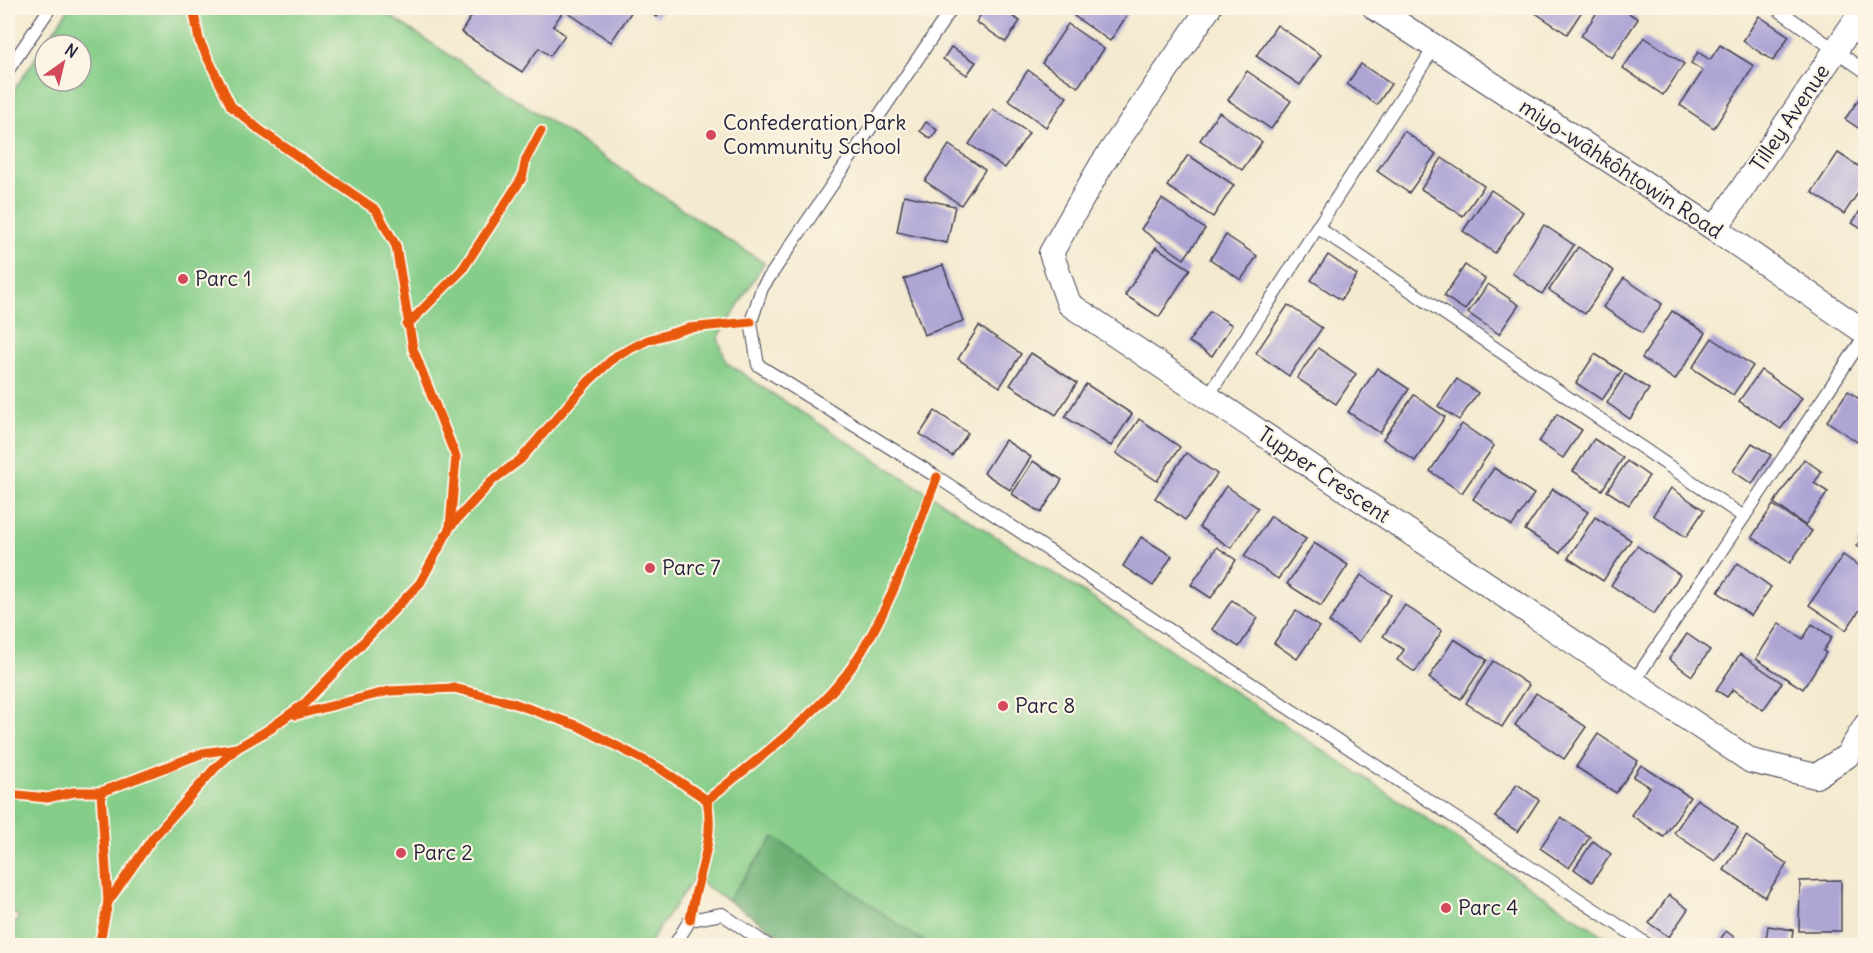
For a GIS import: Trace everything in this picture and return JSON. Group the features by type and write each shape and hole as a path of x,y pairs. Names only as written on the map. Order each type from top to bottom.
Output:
{"street":[{"name":"Tupper Crescent","path":"1209,8 1102,164 1051,253 1069,304 1751,760 1816,776 1847,756 1866,725"},
{"name":"miyo-wâhkôhtowin Road","path":"1375,8 1715,229 1866,333"},
{"name":"Tilley Avenue","path":"1715,229 1864,8"}],"lane":[{"path":"8,70 50,8"},
{"path":"952,8 762,288 751,322 758,366 937,477 1650,945"},
{"path":"1776,8 1866,72"},
{"path":"1208,396 1434,48"},
{"path":"1317,227 1744,517"},
{"path":"1633,682 1866,333"},
{"path":"674,945 690,920 722,914 769,945"}],"green space":[{"path":"69,8 378,8 764,263 718,338 726,362 1092,598 1618,945 795,945 694,878 647,946 8,945 8,934 19,917 8,909 8,99 33,62 33,93 93,93 93,33 52,33"},
{"path":"774,837 928,945 795,945 728,900"}],"building":[{"path":"477,8 634,8 611,42 564,10 553,26 565,35 550,56 539,48 522,72 461,32"},
{"path":"642,8 663,8 657,17"},
{"path":"985,8 1000,8 1020,21 1006,42 976,22"},
{"path":"1079,8 1132,8 1110,41 1074,16"},
{"path":"1528,8 1584,8 1567,34"},
{"path":"1600,8 1621,8 1638,19 1612,58 1581,36"},
{"path":"1759,16 1789,36 1773,61 1743,41"},
{"path":"1068,24 1104,49 1078,87 1042,63"},
{"path":"1277,25 1321,55 1300,85 1256,56"},
{"path":"1644,37 1684,64 1663,95 1623,68"},
{"path":"1720,45 1754,66 1714,128 1680,105 1703,71 1691,63 1698,52 1710,60"},
{"path":"951,47 976,62 967,75 943,59"},
{"path":"1361,64 1391,84 1377,105 1347,84"},
{"path":"1028,70 1067,97 1046,127 1008,100"},
{"path":"1247,71 1291,101 1271,129 1228,100"},
{"path":"1866,89 1866,133 1845,119"},
{"path":"993,109 1029,133 1005,168 969,144"},
{"path":"1219,112 1262,142 1242,170 1200,140"},
{"path":"926,122 937,130 931,139 920,131"},
{"path":"1404,131 1436,154 1409,193 1377,171"},
{"path":"949,145 985,170 961,205 925,181"},
{"path":"1838,153 1866,171 1866,181 1844,214 1812,192"},
{"path":"1188,155 1234,185 1213,217 1167,186"},
{"path":"1442,158 1484,186 1463,216 1421,189"},
{"path":"1491,190 1523,212 1495,253 1463,231"},
{"path":"904,195 955,206 947,243 897,232"},
{"path":"1162,199 1205,229 1184,259 1141,229"},
{"path":"1866,202 1866,232 1852,223"},
{"path":"1544,225 1574,245 1542,294 1512,273"},
{"path":"1226,235 1257,256 1241,280 1210,259"},
{"path":"1156,247 1190,269 1159,317 1125,295"},
{"path":"1578,247 1614,271 1585,314 1549,290"},
{"path":"1328,255 1357,275 1341,300 1311,280"},
{"path":"943,265 963,321 924,335 904,279"},
{"path":"1465,265 1485,279 1465,310 1444,296"},
{"path":"1624,278 1662,304 1642,333 1603,307"},
{"path":"1488,284 1519,305 1499,334 1468,313"},
{"path":"1288,305 1322,328 1289,376 1256,353"},
{"path":"1210,311 1232,325 1212,356 1189,342"},
{"path":"1672,311 1706,333 1675,380 1642,358"},
{"path":"979,326 1021,354 1000,387 958,359"},
{"path":"1712,338 1753,366 1733,395 1692,368"},
{"path":"1318,348 1356,374 1336,404 1297,378"},
{"path":"1031,353 1077,383 1056,415 1010,385"},
{"path":"1595,354 1622,371 1602,400 1576,383"},
{"path":"1377,368 1409,389 1380,433 1348,412"},
{"path":"1761,370 1802,398 1781,429 1739,401"},
{"path":"1625,374 1649,389 1630,419 1607,403"},
{"path":"1457,379 1478,393 1459,420 1438,406"},
{"path":"1086,384 1132,414 1111,446 1065,417"},
{"path":"1848,391 1866,404 1866,429 1857,442 1827,421"},
{"path":"1414,395 1445,417 1415,461 1383,439"},
{"path":"935,411 968,433 952,456 920,434"},
{"path":"1557,414 1582,430 1563,458 1539,442"},
{"path":"1139,419 1180,447 1157,481 1116,453"},
{"path":"1462,424 1494,446 1462,493 1430,471"},
{"path":"1594,439 1623,458 1602,490 1573,471"},
{"path":"1005,440 1031,457 1010,490 984,473"},
{"path":"1752,443 1771,455 1752,484 1733,471"},
{"path":"1186,453 1217,474 1185,520 1155,498"},
{"path":"1804,459 1822,472 1814,483 1828,492 1805,525 1774,503"},
{"path":"1033,461 1062,480 1041,513 1012,494"},
{"path":"1627,461 1649,476 1629,505 1607,491"},
{"path":"1494,468 1534,494 1512,526 1473,499"},
{"path":"1226,486 1258,508 1231,548 1199,527"},
{"path":"1671,488 1704,510 1686,537 1653,515"},
{"path":"1553,489 1588,512 1560,553 1525,530"},
{"path":"1773,505 1812,531 1790,563 1752,537"},
{"path":"1271,516 1306,539 1278,579 1244,556"},
{"path":"1595,517 1631,540 1603,581 1568,558"},
{"path":"1866,532 1866,552 1856,546"},
{"path":"1141,537 1172,556 1153,586 1123,566"},
{"path":"1314,543 1348,565 1321,606 1287,584"},
{"path":"1637,546 1680,575 1654,614 1611,585"},
{"path":"1217,547 1236,560 1211,598 1191,585"},
{"path":"1843,555 1866,571 1866,601 1846,630 1809,605"},
{"path":"1738,563 1771,587 1751,616 1718,592"},
{"path":"1361,575 1391,595 1359,642 1329,622"},
{"path":"1232,600 1258,618 1239,647 1212,629"},
{"path":"1405,605 1442,631 1415,672 1397,660 1404,650 1383,636"},
{"path":"1296,611 1319,627 1297,659 1274,643"},
{"path":"1779,623 1803,639 1812,624 1832,637 1823,651 1826,653 1803,689 1756,659"},
{"path":"1687,634 1710,650 1692,676 1669,659"},
{"path":"1454,639 1487,660 1461,699 1429,678"},
{"path":"1740,654 1782,683 1763,710 1733,689 1727,697 1716,690"},
{"path":"1493,661 1529,685 1502,727 1466,703"},
{"path":"1536,693 1586,727 1564,759 1515,725"},
{"path":"1598,734 1638,761 1616,793 1576,767"},
{"path":"1641,765 1690,797 1664,837 1631,815 1650,787 1633,777"},
{"path":"1517,784 1539,800 1518,832 1495,817"},
{"path":"1697,799 1738,828 1715,861 1674,833"},
{"path":"1561,817 1590,837 1569,868 1540,848"},
{"path":"1746,836 1787,864 1765,897 1724,870"},
{"path":"1593,841 1611,854 1592,882 1574,869"},
{"path":"1841,880 1841,931 1799,931 1800,881"},
{"path":"1669,895 1688,909 1669,937 1649,923"},
{"path":"1768,926 1793,930 1791,946 1765,946"},
{"path":"1726,931 1746,946 1716,946"},
{"path":"1847,942 1866,942 1866,946 1847,946"}],"cycle path":[{"path":"193,8 199,40 231,106 261,131 376,210 396,246 413,349 456,457 450,527 420,583 304,704 265,732"},
{"path":"407,325 462,270 522,178 526,159 541,131"},
{"path":"450,527 493,480 520,460 589,381 616,356 648,340 689,328 751,322"},
{"path":"707,800 803,720 851,668 878,623 889,599 937,477"},
{"path":"296,715 389,691 454,688 513,703 578,726 659,768 707,800 709,831 690,920"},
{"path":"8,794 47,798 74,792 101,792 203,753 237,748 272,728"},
{"path":"99,946 108,902 152,839 215,768 237,748"},
{"path":"101,792 108,902"}],"place":[{"name":"Confederation Park Community School","path":"711,135"},
{"name":"Parc 1","path":"183,279"},
{"name":"Parc 7","path":"650,568"},
{"name":"Parc 8","path":"1003,706"},
{"name":"Parc 2","path":"401,853"},
{"name":"Parc 4","path":"1446,908"}]}
